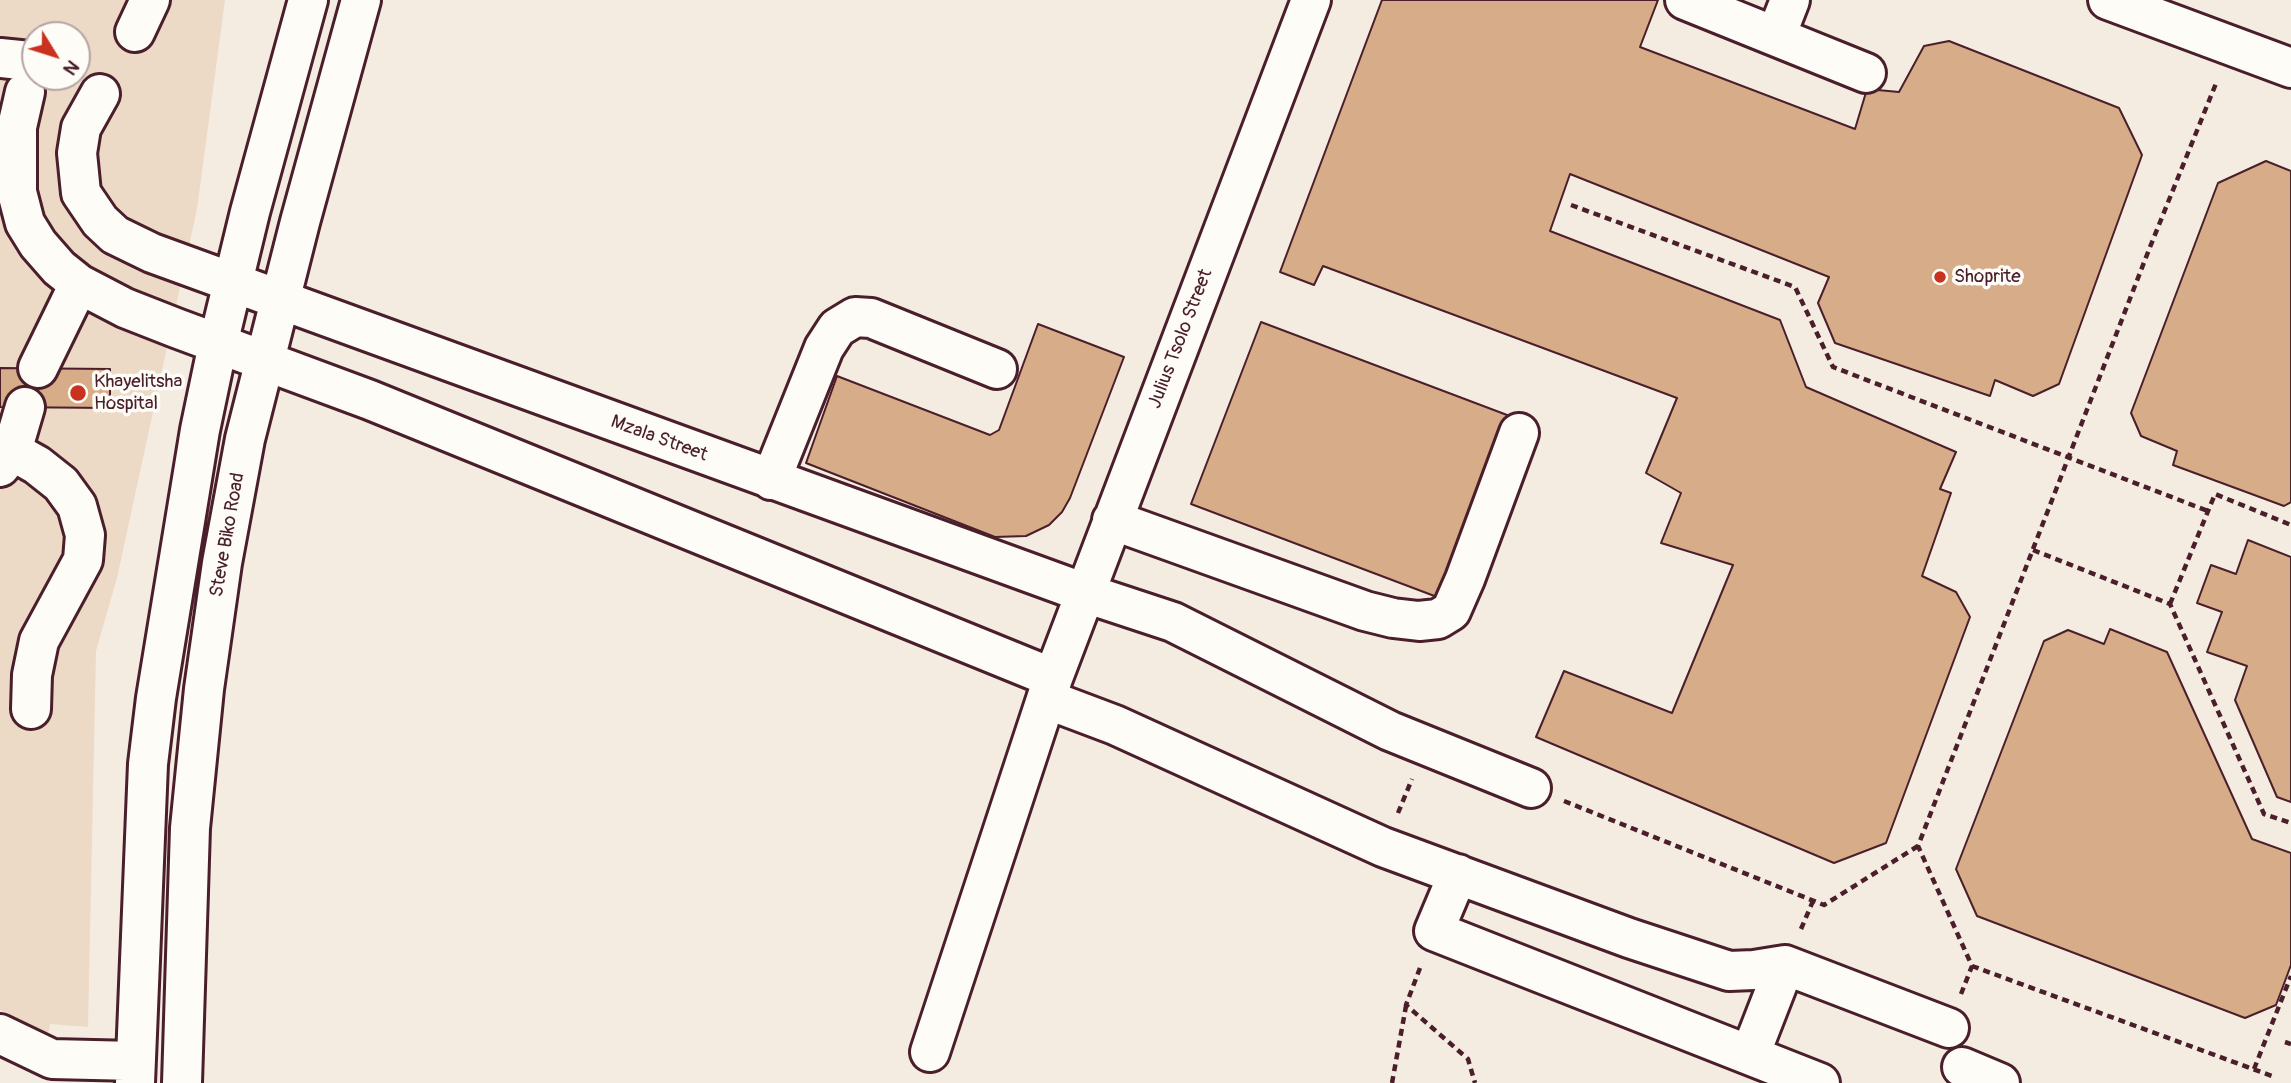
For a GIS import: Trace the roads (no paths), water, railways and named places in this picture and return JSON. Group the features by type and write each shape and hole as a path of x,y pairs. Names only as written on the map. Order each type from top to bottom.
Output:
{"street":[{"path":"0,1034 51,1059 135,1072 148,764 154,711 200,430 218,344 308,0"},
{"name":"Steve Biko Road","path":"182,1083 190,828 204,689 224,551 245,439 361,0"},
{"name":"Julius Tsolo Street","path":"930,1052 1049,689 1311,0"},
{"path":"1685,0 1866,73"},
{"path":"1776,36 1790,0"},
{"path":"2108,0 2291,68"},
{"path":"14,79 17,192 25,223 38,244 59,268 79,284 125,308 370,400 1049,689 1115,726 1383,847 1629,938 1729,971 1785,965 1949,1028"},
{"name":"Mzala Street","path":"100,94 81,128 77,153 81,193 88,206 115,234 152,254 771,480 1173,622 1390,731 1531,788"},
{"path":"37,368 79,284"},
{"path":"771,480 824,348 837,328 855,317 871,318 997,369"},
{"path":"25,407 6,459 37,465 61,484 78,506 85,534 83,560 39,641 32,675 32,709"},
{"path":"1112,520 1365,611 1419,621 1438,619 1451,611 1461,590 1519,433"},
{"path":"1458,874 1434,931 1820,1083"},
{"path":"1750,1055 1785,965"},
{"path":"1962,1067 2000,1083"}],"place":[{"name":"Shoprite","path":"1940,277"},
{"name":"Khayelitsha Hospital","path":"78,393"}]}
